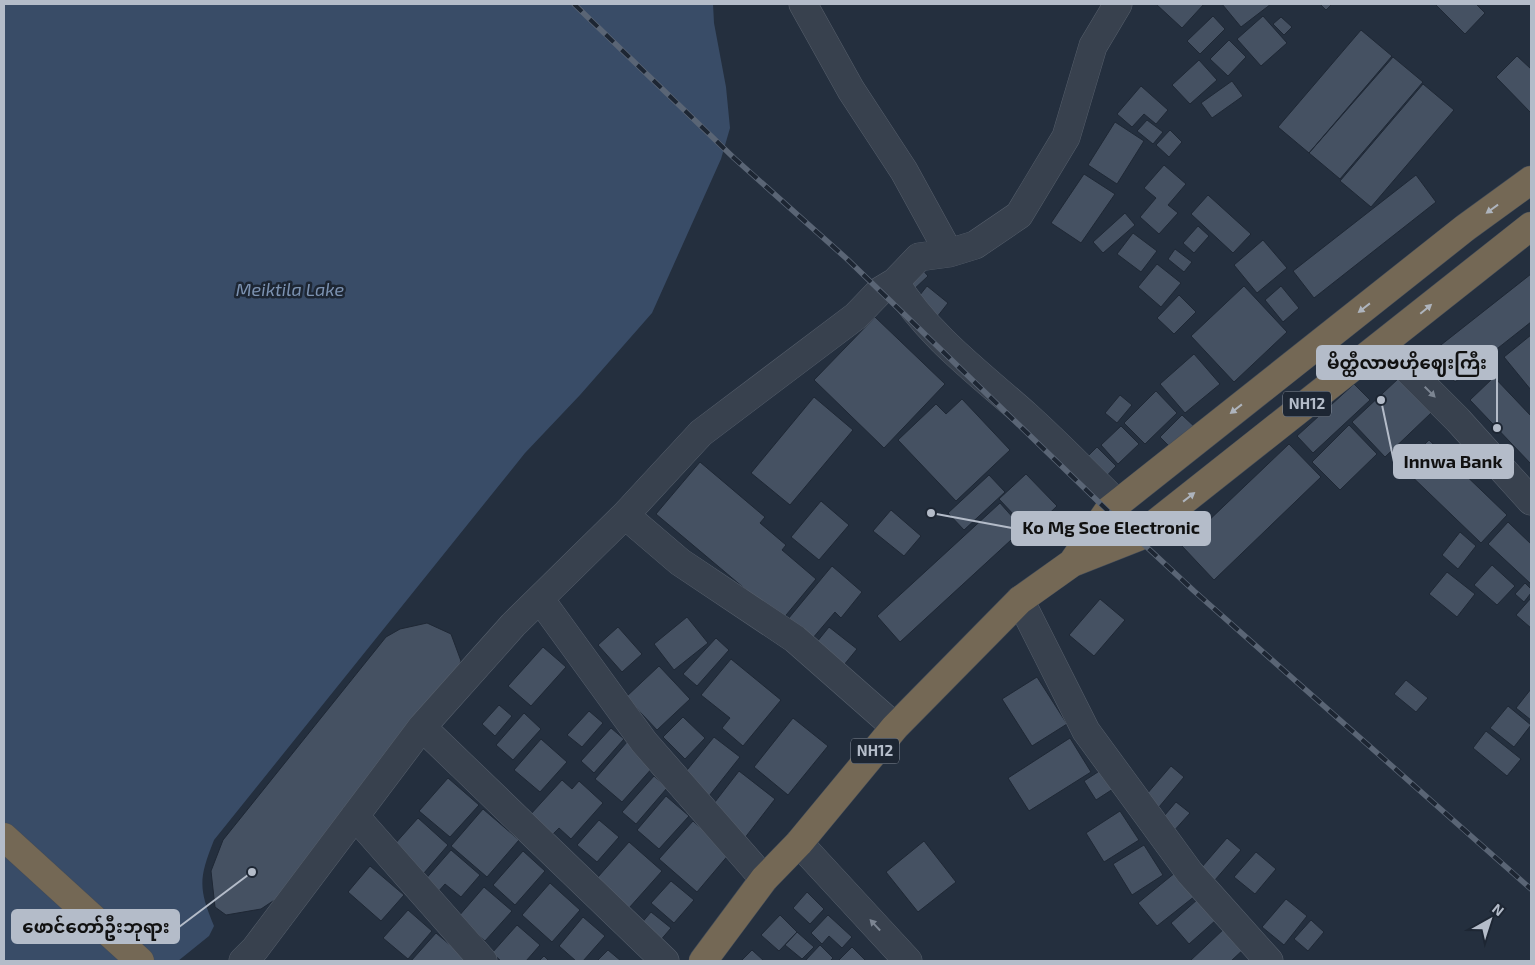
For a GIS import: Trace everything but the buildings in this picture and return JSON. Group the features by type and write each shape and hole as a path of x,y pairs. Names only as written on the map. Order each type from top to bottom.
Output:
{"highway":[{"name":"NH12","path":"1072,563 1108,511 1117,503 1465,228 1531,180"},
{"name":"NH12","path":"703,961 764,879 799,843 895,727 1020,600 1072,563 1138,537 1531,226"},
{"path":"4,837 140,961"}],"street":[{"path":"803,4 851,90 904,171 949,253"},
{"path":"243,961 255,949 422,727 513,626 625,515 701,433 856,316 880,291 895,282 919,257 949,253 975,245 1019,215 1066,137 1093,46 1118,4"},
{"path":"895,282 909,306 930,328 977,374 1026,415 1117,503"},
{"path":"1383,345 1458,420 1531,501"},
{"path":"625,515 680,562 795,639 895,727"},
{"path":"540,599 644,742 764,879"},
{"path":"1020,600 1086,730 1190,873 1269,961"},
{"path":"422,727 665,961"},
{"path":"355,816 483,961"},
{"path":"799,843 908,961"}],"water":[{"name":"Meiktila Lake","path":"4,4 713,4 714,23 726,87 730,128 721,159 652,313 580,395 525,453 214,840 205,864 202,883 205,902 214,926 209,936 178,961 4,961"}],"railway":[{"path":"574,4 734,158 847,259 1108,511 1194,591 1531,889"}],"place":[{"name":"Innwa Bank","path":"1381,400"},
{"name":"မိတ္ထီလာဗဟိုဈေးကြီး","path":"1497,428"},
{"name":"Ko Mg Soe Electronic","path":"931,513"},
{"name":"ဖောင်တော်ဦးဘုရား","path":"252,872"}]}
